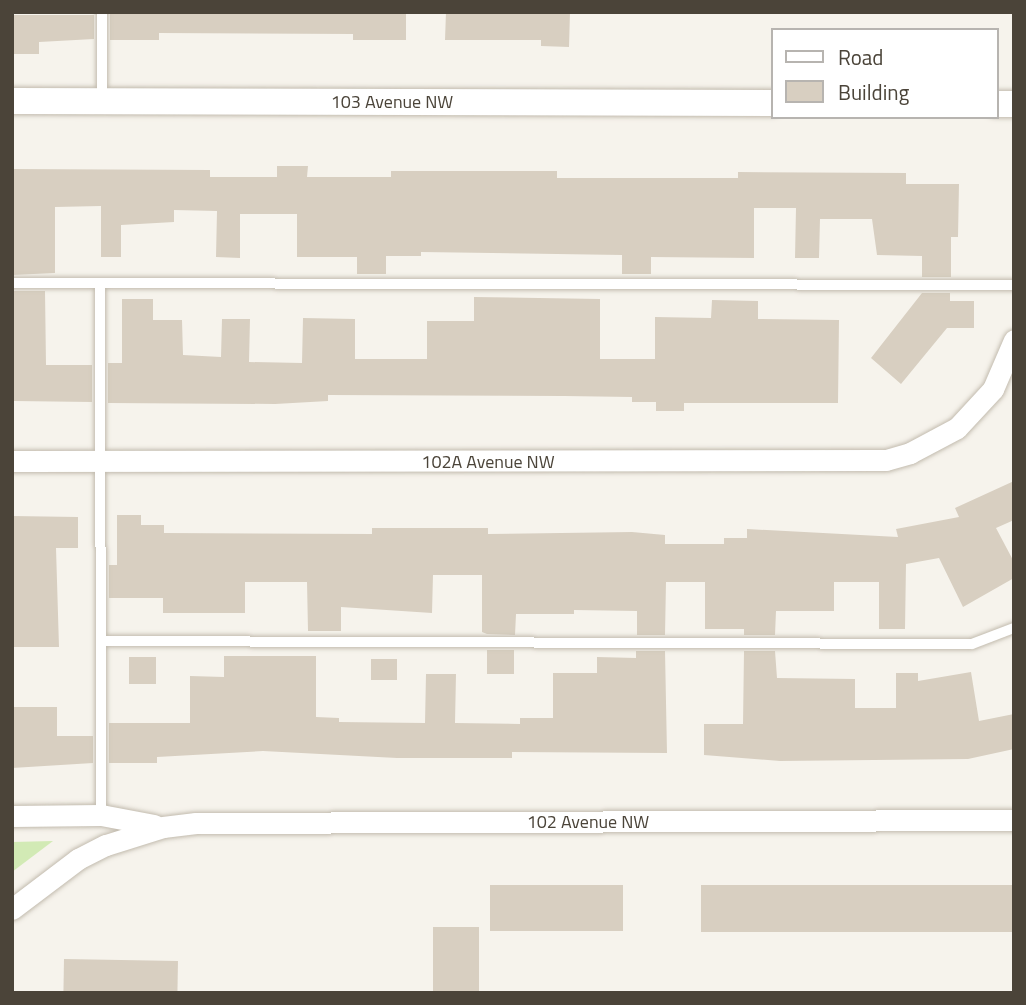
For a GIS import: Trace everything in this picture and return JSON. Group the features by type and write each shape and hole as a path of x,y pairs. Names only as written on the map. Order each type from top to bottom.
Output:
{"street":[{"name":"103 Avenue NW","path":"12,100 771,103"},
{"name":"102A Avenue NW","path":"12,461 855,463 910,453 957,428 993,388 1014,340"},
{"name":"102 Avenue NW","path":"12,816 102,815 163,827"},
{"name":"102 Avenue NW","path":"12,909 78,859 131,835 163,827 254,820 940,823 1014,820"}],"lane":[{"path":"102,12 102,101"},
{"path":"12,283 1014,285"},
{"path":"100,283 104,640 102,815"},
{"path":"104,640 972,643 988,641 1014,628"}],"green space":[{"path":"53,841 12,872 12,842"}],"building":[{"path":"110,12 406,12 406,40 353,40 353,34 159,33 159,40 110,40"},
{"path":"446,12 570,12 569,47 541,46 541,40 445,40"},
{"path":"12,15 94,15 94,39 39,42 39,54 12,54"},
{"path":"277,166 308,166 307,177 391,177 391,171 557,171 557,178 738,178 738,172 906,173 906,184 959,184 958,237 951,237 951,277 922,277 922,256 877,255 872,219 820,219 819,258 795,258 796,208 754,208 754,258 651,257 651,274 622,274 622,255 421,252 421,256 386,256 386,274 357,274 357,257 297,257 297,214 240,214 240,258 216,257 217,211 174,210 174,222 121,225 121,257 101,257 101,206 55,207 55,273 12,275 12,169 210,170 210,177 277,177"},
{"path":"12,291 45,291 46,365 92,365 92,402 14,401"},
{"path":"922,293 950,293 950,301 974,301 974,328 947,328 901,384 871,358"},
{"path":"474,297 600,299 600,359 655,359 655,317 711,318 712,300 758,301 758,319 839,320 838,403 684,403 684,411 656,411 656,402 632,402 632,397 328,395 328,401 275,404 108,403 108,363 122,363 122,299 153,299 153,320 182,320 183,355 221,357 222,319 250,319 249,362 302,363 303,318 355,319 355,359 427,359 427,321 474,321"},
{"path":"1014,481 1014,520 996,528 1014,562 1014,578 963,607 939,558 906,564 905,629 879,629 879,582 834,582 834,611 776,611 775,635 744,635 744,629 705,629 705,582 666,582 665,635 637,635 637,611 574,610 574,614 516,614 515,635 487,634 482,632 482,575 433,575 432,613 341,607 341,631 308,631 307,582 245,582 245,613 163,613 163,598 109,598 109,565 117,565 117,515 141,515 141,525 164,525 164,533 372,534 372,528 488,528 488,534 632,532 665,535 665,544 724,544 724,538 747,538 747,529 898,537 896,529 959,517 955,508"},
{"path":"12,516 78,517 78,548 56,548 59,647 12,647"},
{"path":"487,650 514,650 514,674 487,674"},
{"path":"636,651 665,651 667,753 512,752 512,758 397,758 263,751 157,757 157,763 109,763 109,723 190,723 190,676 224,677 224,656 316,656 316,717 339,718 339,722 425,723 426,674 456,674 455,723 520,724 520,718 553,718 553,673 597,673 597,657 636,658"},
{"path":"744,651 775,651 777,678 855,679 855,708 896,708 896,673 918,673 918,681 971,672 979,721 1014,714 1014,749 968,759 780,761 704,755 704,724 743,724"},
{"path":"129,657 156,657 156,684 129,684"},
{"path":"371,659 397,659 397,680 371,680"},
{"path":"12,707 57,707 57,736 93,736 93,763 12,768"},
{"path":"490,885 623,885 623,931 490,931"},
{"path":"701,885 1014,885 1014,932 701,932"},
{"path":"433,927 479,927 479,993 433,993"},
{"path":"64,959 178,961 177,993 63,993"}]}
